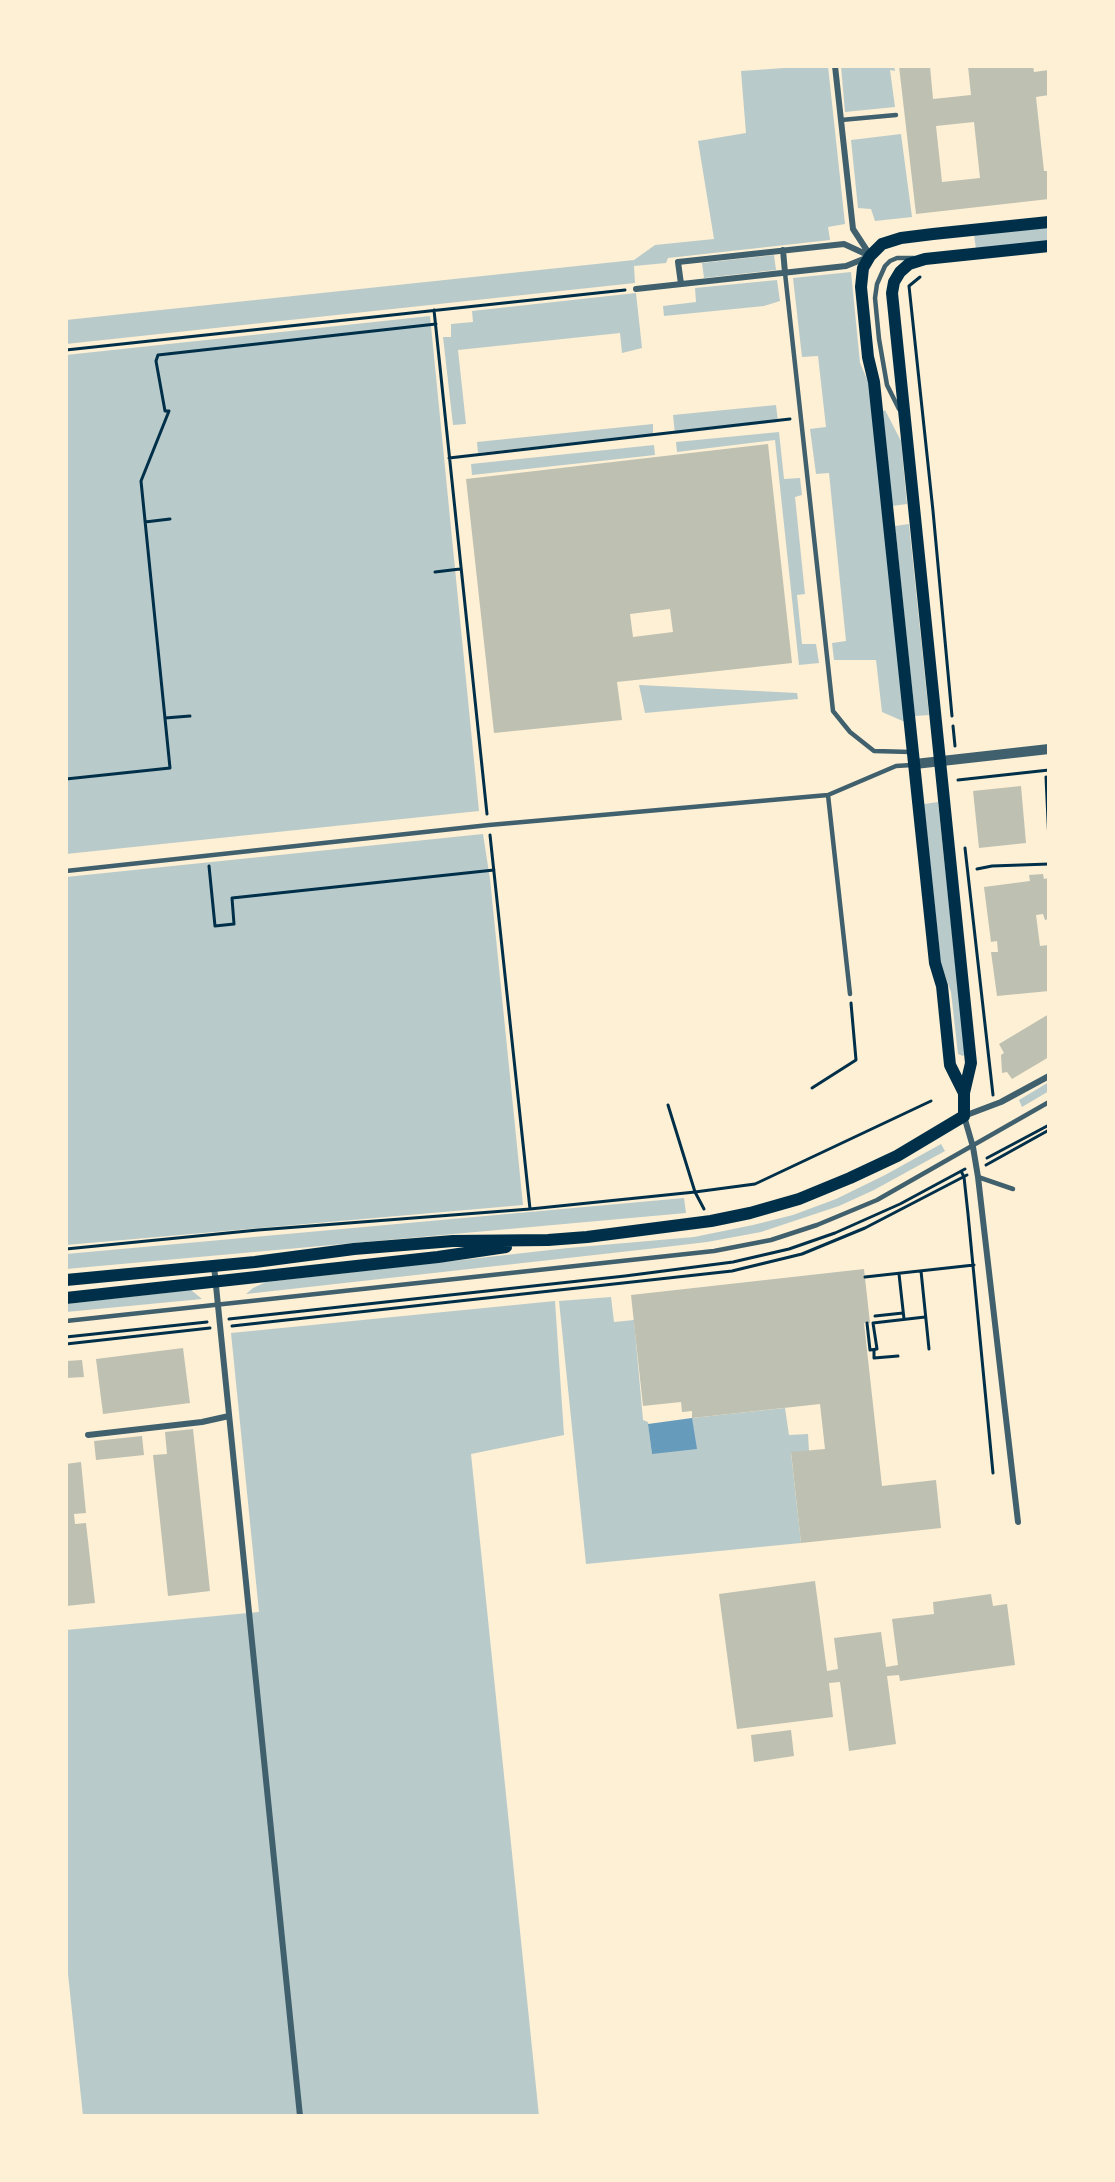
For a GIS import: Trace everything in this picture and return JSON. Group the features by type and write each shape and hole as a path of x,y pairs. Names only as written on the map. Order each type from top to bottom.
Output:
{"main road":[{"path":"964,1093 950,1065 942,986 935,963 874,382 868,357 861,287 863,267 882,244 901,238 1049,222"},
{"path":"66,1280 354,1249 453,1241 548,1240 711,1221 799,1199 850,1178 897,1156 964,1116 964,1093 971,1063 892,293 894,282 900,272 909,264 925,259 1049,246"},
{"path":"66,1298 438,1257 548,1240"}],"street":[{"path":"835,66 853,230 870,256"},
{"path":"681,284 678,262 844,244 870,256"},
{"path":"783,250 785,273"},
{"path":"636,289 846,266 870,256"},
{"path":"915,758 941,761 1049,749"},
{"path":"1017,1522 978,1178 973,1146 964,1116 994,1105 1049,1076"},
{"path":"214,1265 300,2116"},
{"path":"88,1435 202,1422 229,1416"}],"lane":[{"path":"841,120 896,116"},
{"path":"870,256 885,266"},
{"path":"904,420 887,385 879,339 876,284 890,261 897,258 925,259"},
{"path":"785,273 833,711 850,732 874,752 915,758"},
{"path":"66,871 489,825 828,795 915,758"},
{"path":"828,795 850,994"},
{"path":"66,1321 714,1251 771,1240 817,1226 877,1200 1049,1102"},
{"path":"978,1178 1013,1189"}],"path":[{"path":"922,275 909,286 955,741"},
{"path":"66,350 636,289"},
{"path":"434,310 530,1209"},
{"path":"66,779 170,768 141,481 169,411 165,411 156,361 158,355 436,324"},
{"path":"449,458 800,418"},
{"path":"145,522 170,519"},
{"path":"435,572 461,569"},
{"path":"165,718 190,716"},
{"path":"958,786 958,780 1049,770"},
{"path":"1046,777 1049,842"},
{"path":"964,839 994,1105"},
{"path":"208,855 215,926 234,924 232,898 494,870"},
{"path":"976,869 992,866 1049,864"},
{"path":"812,1088 856,1060 850,994"},
{"path":"66,1249 258,1230 530,1209 755,1184 931,1101"},
{"path":"669,1105 695,1192 711,1221"},
{"path":"996,1133 997,1153"},
{"path":"961,1171 964,1177 968,1214 993,1473"},
{"path":"865,1277 988,1264"},
{"path":"921,1271 929,1349"},
{"path":"899,1274 904,1319"},
{"path":"875,1316 903,1313"},
{"path":"898,1356 874,1358 874,1350 877,1349 873,1323 926,1317"},
{"path":"867,1323 870,1350 874,1350"}],"shaded area":[{"path":"784,66 828,66 845,224 828,227 830,240 668,258 666,263 634,266 635,283 66,344 66,320 634,260 655,245 714,239 698,141 746,133 741,71 784,68"},
{"path":"841,66 894,66 895,71 890,70 895,107 845,112"},
{"path":"901,134 912,217 875,221 871,209 858,208 851,140"},
{"path":"1049,227 1049,241 976,249 974,235"},
{"path":"774,255 776,270 704,278 702,263"},
{"path":"851,272 860,363 869,384 905,722 882,712 876,660 834,660 832,643 846,641 829,473 816,474 810,429 826,427 818,356 802,357 793,278"},
{"path":"777,280 780,301 764,306 664,316 663,306 696,302 695,288"},
{"path":"636,293 642,348 622,353 620,333 458,350 466,424 453,425 443,337 451,337 451,324 473,322 472,311"},
{"path":"430,316 479,811 66,854 66,355"},
{"path":"776,405 778,422 675,434 673,415"},
{"path":"885,410 901,441 907,504 892,506 883,411"},
{"path":"653,424 653,434 478,453 477,442"},
{"path":"779,432 784,479 800,478 802,495 795,497 805,594 797,595 802,644 816,644 819,663 799,665 775,440 677,452 676,442"},
{"path":"654,445 655,455 472,475 471,464"},
{"path":"909,524 929,715 915,716 895,526"},
{"path":"639,685 797,693 798,699 645,713"},
{"path":"938,802 965,1054 963,1056 958,1054 951,992 941,964 924,804"},
{"path":"483,834 490,879 523,1205 66,1245 66,877"},
{"path":"1049,1082 1049,1091 1022,1107 1019,1100"},
{"path":"941,1144 945,1151 874,1190 839,1206 761,1232 707,1242 246,1294 266,1282 568,1248 694,1237 753,1225 793,1215 836,1199"},
{"path":"684,1198 686,1213 66,1269 66,1254"},
{"path":"191,1290 202,1299 66,1312 66,1304"},
{"path":"611,1297 614,1322 634,1320 643,1420 648,1422 652,1454 692,1418 785,1408 789,1435 808,1434 809,1451 791,1453 801,1543 586,1564 559,1301"},
{"path":"555,1301 564,1435 471,1454 539,2116 83,2116 66,1955 66,1630 259,1612 231,1333"}],"water":[{"path":"692,1418 697,1449 652,1454 648,1424"}],"building":[{"path":"899,66 930,66 933,99 971,95 968,66 1033,66 1034,72 1049,70 1049,95 1036,97 1044,171 1049,171 1049,199 916,214","holes":["974,122 980,178 942,182 936,126"]},
{"path":"768,444 792,663 617,682 622,720 494,733 466,479","holes":["670,609 673,632 633,637 630,614"]},
{"path":"1021,786 1026,843 979,848 973,791"},
{"path":"1043,874 1044,879 1049,878 1049,919 1045,920 1043,914 1036,915 1040,946 1049,945 1049,991 997,996 991,952 998,952 997,941 991,942 984,887 1030,881 1029,875"},
{"path":"1049,1014 1049,1057 1012,1079 1007,1072 1002,1073 1001,1055 1004,1053 999,1044"},
{"path":"864,1269 870,1323 864,1323 882,1486 936,1480 941,1528 801,1543 791,1452 825,1449 820,1404 692,1418 692,1411 682,1412 681,1402 643,1406 631,1295"},
{"path":"183,1348 190,1403 103,1414 96,1359"},
{"path":"82,1360 84,1377 66,1378 66,1361"},
{"path":"193,1429 210,1591 168,1596 153,1455 167,1454 165,1432"},
{"path":"142,1436 144,1455 96,1460 94,1441"},
{"path":"81,1462 86,1513 74,1514 75,1524 86,1523 95,1603 66,1606 66,1464"},
{"path":"815,1581 827,1671 838,1669 834,1638 881,1632 886,1667 898,1665 892,1619 934,1614 933,1602 991,1594 993,1606 1007,1604 1015,1665 900,1681 899,1675 887,1676 896,1744 849,1751 840,1682 829,1683 833,1717 737,1729 719,1594"},
{"path":"791,1730 794,1756 754,1762 751,1735"}]}
